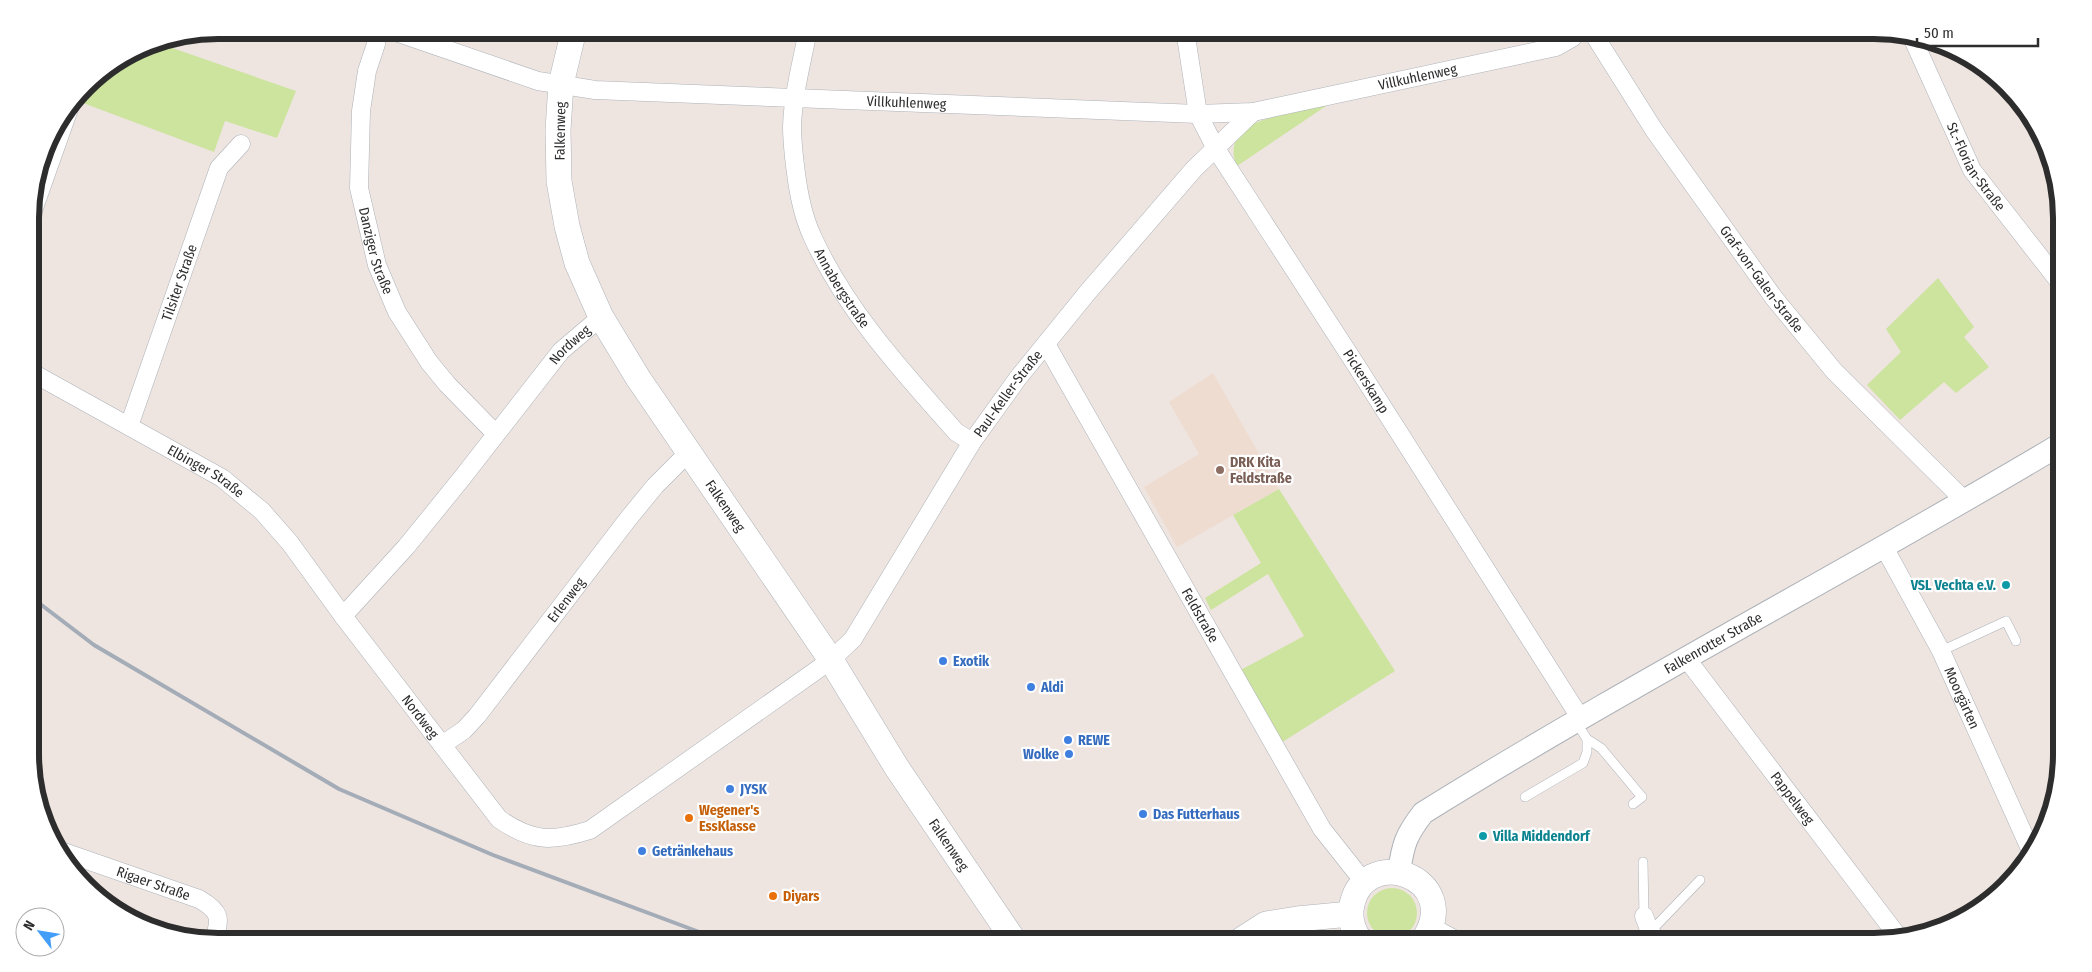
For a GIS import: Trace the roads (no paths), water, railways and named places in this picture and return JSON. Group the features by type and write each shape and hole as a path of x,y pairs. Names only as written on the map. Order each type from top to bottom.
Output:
{"main road":[{"name":"Falkenweg","path":"572,39 561,84 558,130 559,181 567,226 577,263 600,317 638,378 831,660 897,768 1010,933"},
{"path":"1356,933 1353,928 1350,914 1356,891 1374,875 1386,872 1399,872 1416,879 1429,893 1433,905 1435,933"},
{"path":"1252,933 1266,924 1297,918 1350,914"}],"street":[{"name":"Danziger Straße","path":"375,39 376,44 367,71 362,111 359,188 377,265 397,312 429,362 447,384 496,434"},
{"name":"Villkuhlenweg","path":"416,39 538,81 595,90 1198,114 1252,112 1556,46 1570,39"},
{"name":"Annabergstraße","path":"806,39 794,97 792,129 796,176 812,237 837,282 875,338 956,432 972,442"},
{"name":"Pickerskamp","path":"1186,39 1198,114 1216,149 1362,373 1581,727"},
{"name":"Graf-von-Galen-Straße","path":"1597,39 1657,135 1774,298 1834,371 1965,501"},
{"name":"St.-Florian-Straße","path":"1915,43 1972,170 2053,274"},
{"path":"1216,149 1252,112"},
{"path":"41,189 61,131"},
{"name":"Tilsiter Straße","path":"129,426 219,168 241,144"},
{"name":"Paul-Keller-Straße","path":"831,660 853,639 972,442 1046,344 1194,169 1216,149"},
{"name":"Nordweg","path":"600,317 561,351 406,547 343,616 499,819 513,829 534,837 564,838 590,830 831,660"},
{"name":"Feldstraße","path":"1046,344 1322,829 1364,882"},
{"name":"Elbinger Straße","path":"39,376 222,478 262,511 290,543 343,616"},
{"name":"Falkenrotter Straße","path":"1399,872 1405,841 1410,830 1423,813 1581,727 1686,658 1965,501 2053,449"},
{"name":"Erlenweg","path":"442,745 464,730 477,716 654,486 689,452"},
{"name":"Moorgärten","path":"1884,547 1941,651 2029,845"},
{"name":"Pappelweg","path":"1686,658 1895,932"},
{"name":"Rigaer Straße","path":"69,854 199,899 211,906 217,913 218,923 215,933"}],"lane":[{"path":"1941,651 2006,622 2016,641"},
{"path":"1525,797 1583,763 1587,752 1581,727"},
{"path":"1581,727 1642,797 1633,804"},
{"path":"1643,862 1651,930"},
{"path":"1651,930 1700,880"}],"railway":[{"path":"39,603 94,645 339,789 493,855 702,933"}],"place":[{"name":"DRK Kita Feldstraße","path":"1220,470"},
{"name":"VSL Vechta e.V.","path":"2006,585"},
{"name":"Exotik","path":"943,661"},
{"name":"Aldi","path":"1031,687"},
{"name":"REWE","path":"1068,740"},
{"name":"Wolke","path":"1069,754"},
{"name":"JYSK","path":"730,789"},
{"name":"Das Futterhaus","path":"1143,814"},
{"name":"Wegener's EssKlasse","path":"689,818"},
{"name":"Villa Middendorf","path":"1483,836"},
{"name":"Getränkehaus","path":"642,851"},
{"name":"Diyars","path":"773,896"}]}
